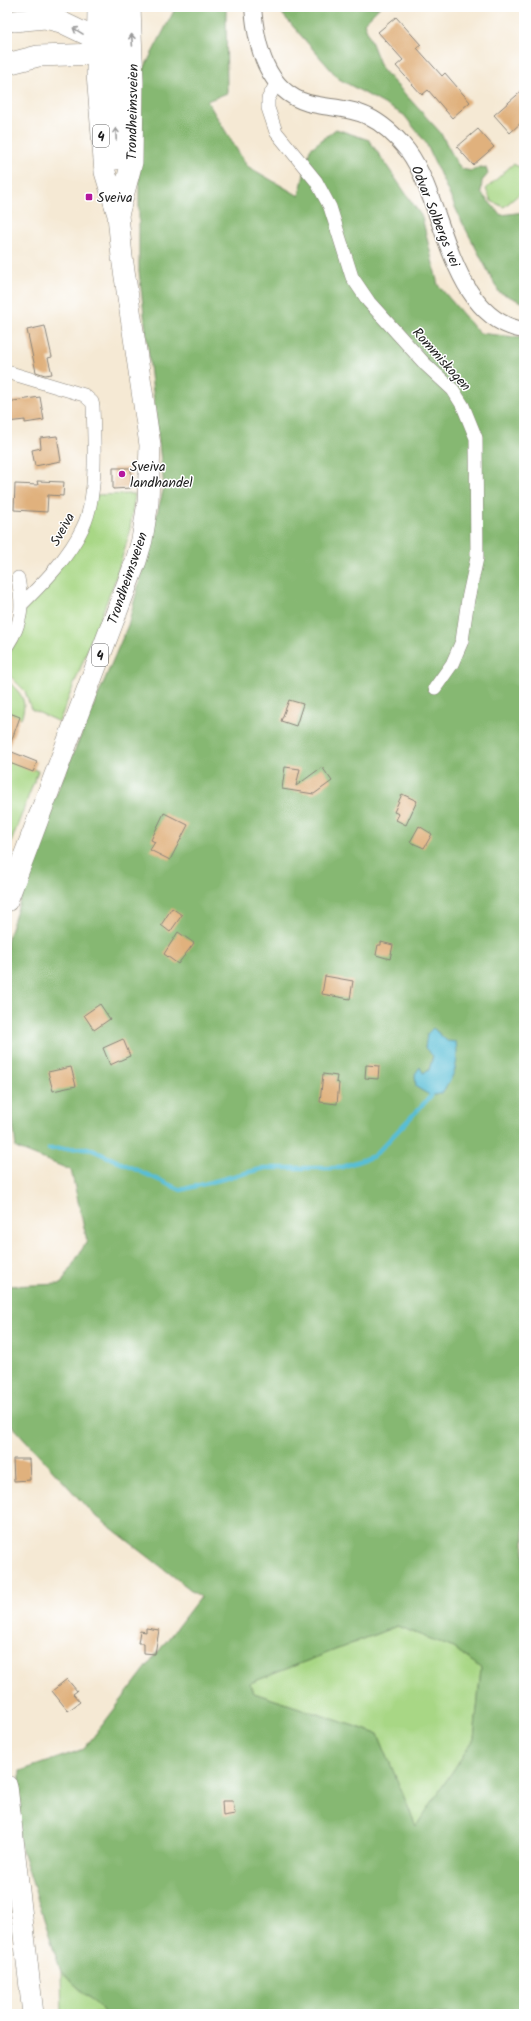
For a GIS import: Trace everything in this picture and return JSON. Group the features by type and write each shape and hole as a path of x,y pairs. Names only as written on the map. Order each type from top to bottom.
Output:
{"highway":[{"path":"11,24 30,7"},
{"name":"Trondheimsveien","path":"7,901 136,561 146,522 150,483 150,445 122,257 118,215 105,172 100,121 102,47 98,7"},
{"path":"102,47 114,7"},
{"name":"Trondheimsveien","path":"118,215 132,162 133,73 130,7"},
{"path":"11,24 33,18 54,20 68,25 102,47"},
{"path":"7,64 24,59 102,47"},
{"path":"7,1786 34,2014"}],"street":[{"name":"Odvar Solbergs vei","path":"253,7 262,59 278,82 296,98 308,103 366,115 378,122 399,140 411,156 422,175 450,251 469,290 491,315 506,324 524,330"},
{"name":"Rommiskogen","path":"278,82 268,100 268,108 276,132 316,181 330,208 352,277 369,302 424,364 453,390 463,406 476,438 477,558 468,599 462,641 452,664 435,688"},
{"name":"Sveiva","path":"7,372 84,395 92,402 93,406 93,467 88,517 76,542 67,555 22,604"},
{"path":"7,646 18,626 22,604 18,578"}],"green space":[{"path":"176,7 226,7 227,93 207,101 247,166 299,196 310,149 336,129 369,140 422,217 438,285 479,333 524,338 524,2014 107,2014 61,1972 19,1841 20,1771 84,1749 200,1597 92,1513 7,1420 7,1286 61,1284 87,1241 71,1170 16,1148 7,1069 7,941 51,806 128,625 164,487 139,271 139,78","holes":["433,1028 447,1041 431,1096 423,1073 429,1070 433,1056 425,1047","397,1626 454,1648 481,1668 474,1739 416,1826 378,1734 254,1693 250,1683"]},
{"path":"283,7 380,7 364,23 382,69 440,132 457,163 462,169 471,171 481,167 486,168 488,174 482,181 481,193 501,215 524,212 524,303 499,292 461,220 426,143 404,115 339,79 283,15"},
{"path":"513,164 524,169 524,190 504,207 491,201 486,189"},
{"path":"135,494 129,535 114,583 59,722 31,709 25,691 7,673 7,646 21,615 67,555 91,495"},
{"path":"7,680 22,696 24,706 21,718 7,712"},
{"path":"7,759 38,771 7,853"},
{"path":"397,1626 454,1648 481,1668 474,1739 416,1827 378,1734 254,1693 250,1683"},
{"path":"61,1972 107,2014 62,2014"}],"water":[{"path":"433,1028 447,1041 456,1042 457,1057 453,1075 442,1093 431,1096 416,1087 415,1074 420,1067 423,1073 429,1070 433,1056 425,1048 427,1034"}],"building":[{"path":"396,17 421,45 417,48 442,76 445,73 470,102 452,118 428,90 422,95 396,66 403,60 378,32"},
{"path":"524,89 524,120 510,133 494,115"},
{"path":"478,129 494,147 473,165 457,147"},
{"path":"45,326 52,357 48,358 52,374 45,375 36,372 27,330"},
{"path":"40,397 44,420 25,423 25,420 7,422 7,402"},
{"path":"57,436 61,461 35,466 32,450 41,448 40,438"},
{"name":"Sveiva landhandel","path":"113,468 131,468 131,488 113,489"},
{"path":"37,481 64,482 63,496 48,495 47,512 14,510 15,484 38,485"},
{"path":"289,700 303,704 296,726 281,721"},
{"path":"7,712 20,717 8,750 7,749"},
{"path":"7,750 37,762 33,772 7,762"},
{"path":"285,767 300,769 296,786 322,767 332,781 314,794 282,789"},
{"path":"402,794 417,801 406,825 396,820 399,814 394,812"},
{"path":"164,813 188,825 170,860 150,850 155,842 151,840"},
{"path":"419,826 432,834 424,848 410,842"},
{"path":"172,908 182,915 170,932 161,925"},
{"path":"178,932 194,943 178,964 164,954"},
{"path":"381,942 393,945 390,959 376,955 378,945 381,945"},
{"path":"325,976 353,981 350,999 322,994"},
{"path":"100,1004 110,1019 94,1030 84,1015"},
{"path":"123,1039 130,1056 110,1065 103,1048"},
{"path":"366,1065 379,1066 378,1079 365,1078"},
{"path":"71,1067 76,1086 53,1091 48,1072"},
{"path":"323,1074 337,1076 336,1082 339,1083 337,1104 320,1102"},
{"path":"13,1459 29,1459 30,1480 14,1481"},
{"path":"146,1628 159,1630 155,1654 144,1653 144,1643 138,1643 140,1631 146,1632"},
{"path":"67,1679 77,1691 73,1694 80,1702 68,1711 52,1691"},
{"path":"222,1801 233,1801 235,1814 223,1816"}],"waterway":[{"path":"49,1149 88,1148 181,1190 265,1168 339,1168 374,1156 431,1096"}],"place":[{"name":"Sveiva","path":"89,197"},
{"name":"Sveiva landhandel","path":"122,474"}]}
